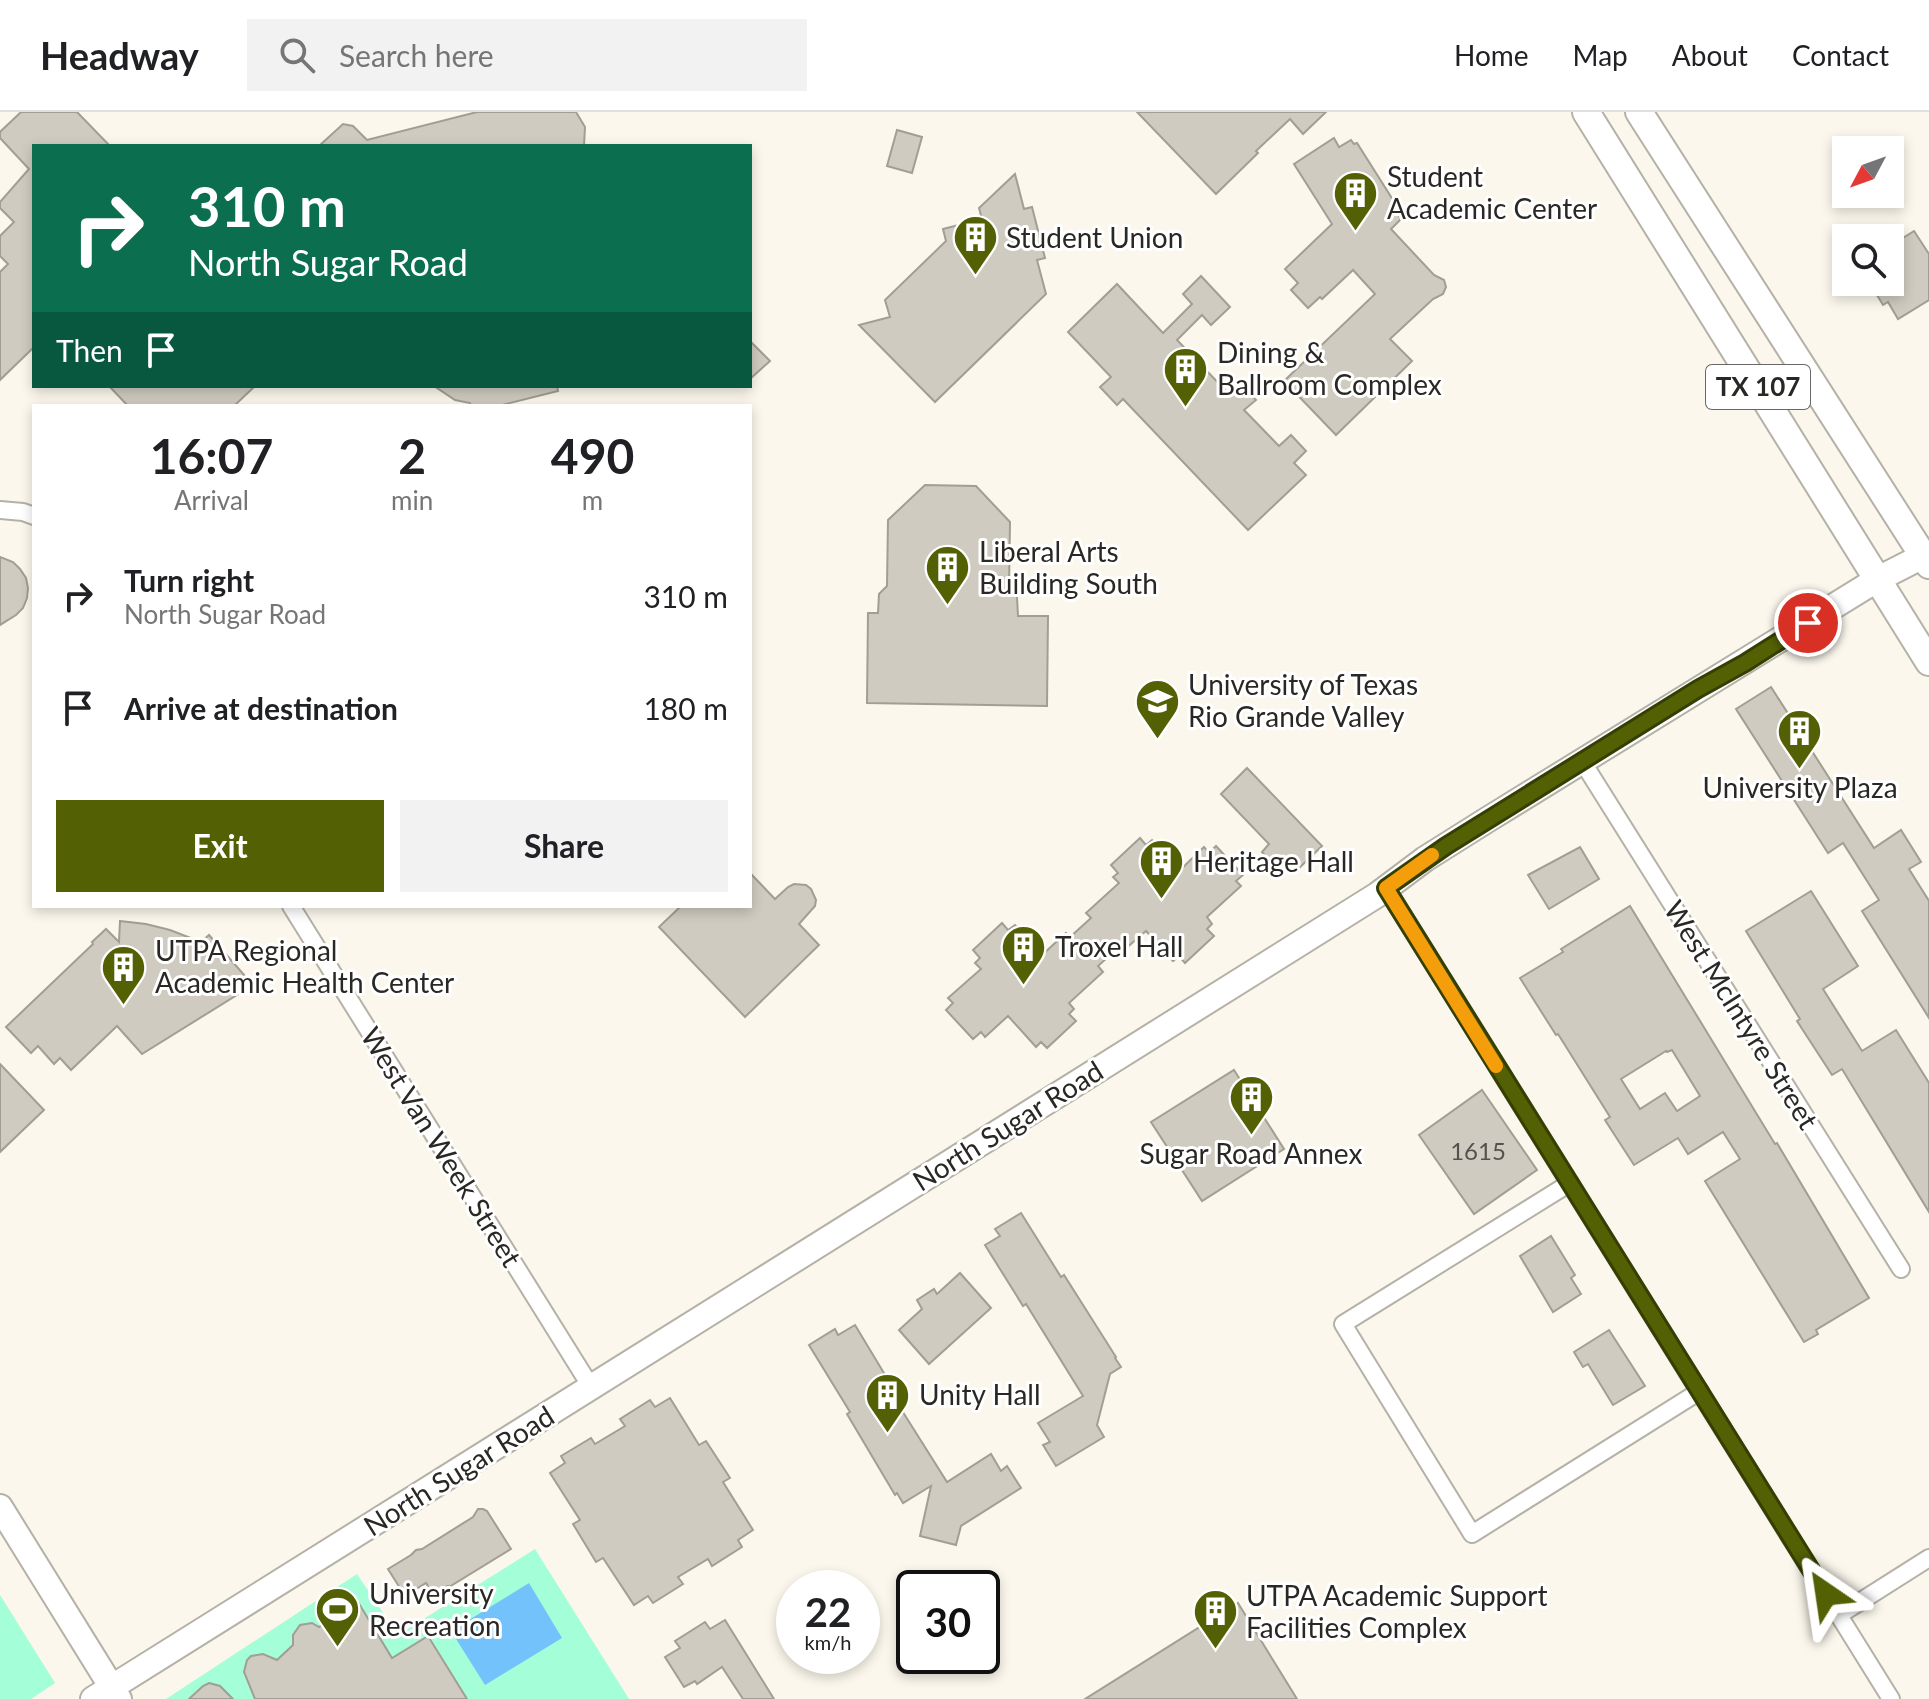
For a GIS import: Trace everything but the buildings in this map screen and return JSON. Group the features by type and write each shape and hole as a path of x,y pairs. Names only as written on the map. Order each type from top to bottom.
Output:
{"main road":[{"name":"TX 107","path":"1586,112 1929,662"},
{"name":"TX 107","path":"1639,112 1926,560"}],"street":[{"path":"0,510 32,515"},
{"name":"North Sugar Road","path":"108,1695 591,1387 1386,888 1425,859 1878,579 1926,560"},
{"name":"West McIntyre Street","path":"1582,761 1901,1269"},
{"path":"1386,888 1891,1699"},
{"name":"West Van Week Street","path":"292,908 591,1387"},
{"path":"1570,1183 1343,1324 1472,1534 1700,1391"},
{"path":"0,1507 108,1695"},
{"path":"1839,1615 1929,1558"}],"green space":[{"path":"535,1549 629,1699 166,1699 357,1574 398,1635"},
{"path":"0,1595 55,1683 31,1699 0,1699"}],"water":[{"path":"529,1583 562,1638 485,1685 451,1631"}],"slow traffic":[{"path":"1432,855 1386,888 1496,1066"}],"place":[{"name":"Student Academic Center","path":"1356,232"},
{"name":"Student Union","path":"975,277"},
{"name":"Dining & Ballroom Complex","path":"1186,408"},
{"name":"Liberal Arts Building South","path":"948,607"},
{"name":"University of Texas Rio Grande Valley","path":"1157,740"},
{"name":"University Plaza","path":"1800,770"},
{"name":"Heritage Hall","path":"1162,901"},
{"name":"Troxel Hall","path":"1024,986"},
{"name":"UTPA Regional Academic Health Center","path":"124,1006"},
{"name":"Sugar Road Annex","path":"1251,1136"},
{"name":"Unity Hall","path":"888,1434"},
{"name":"University Recreation","path":"338,1649"},
{"name":"UTPA Academic Support Facilities Complex","path":"1215,1651"}],"route":[{"path":"1808,623 1425,859 1386,888 1826,1594"}]}
